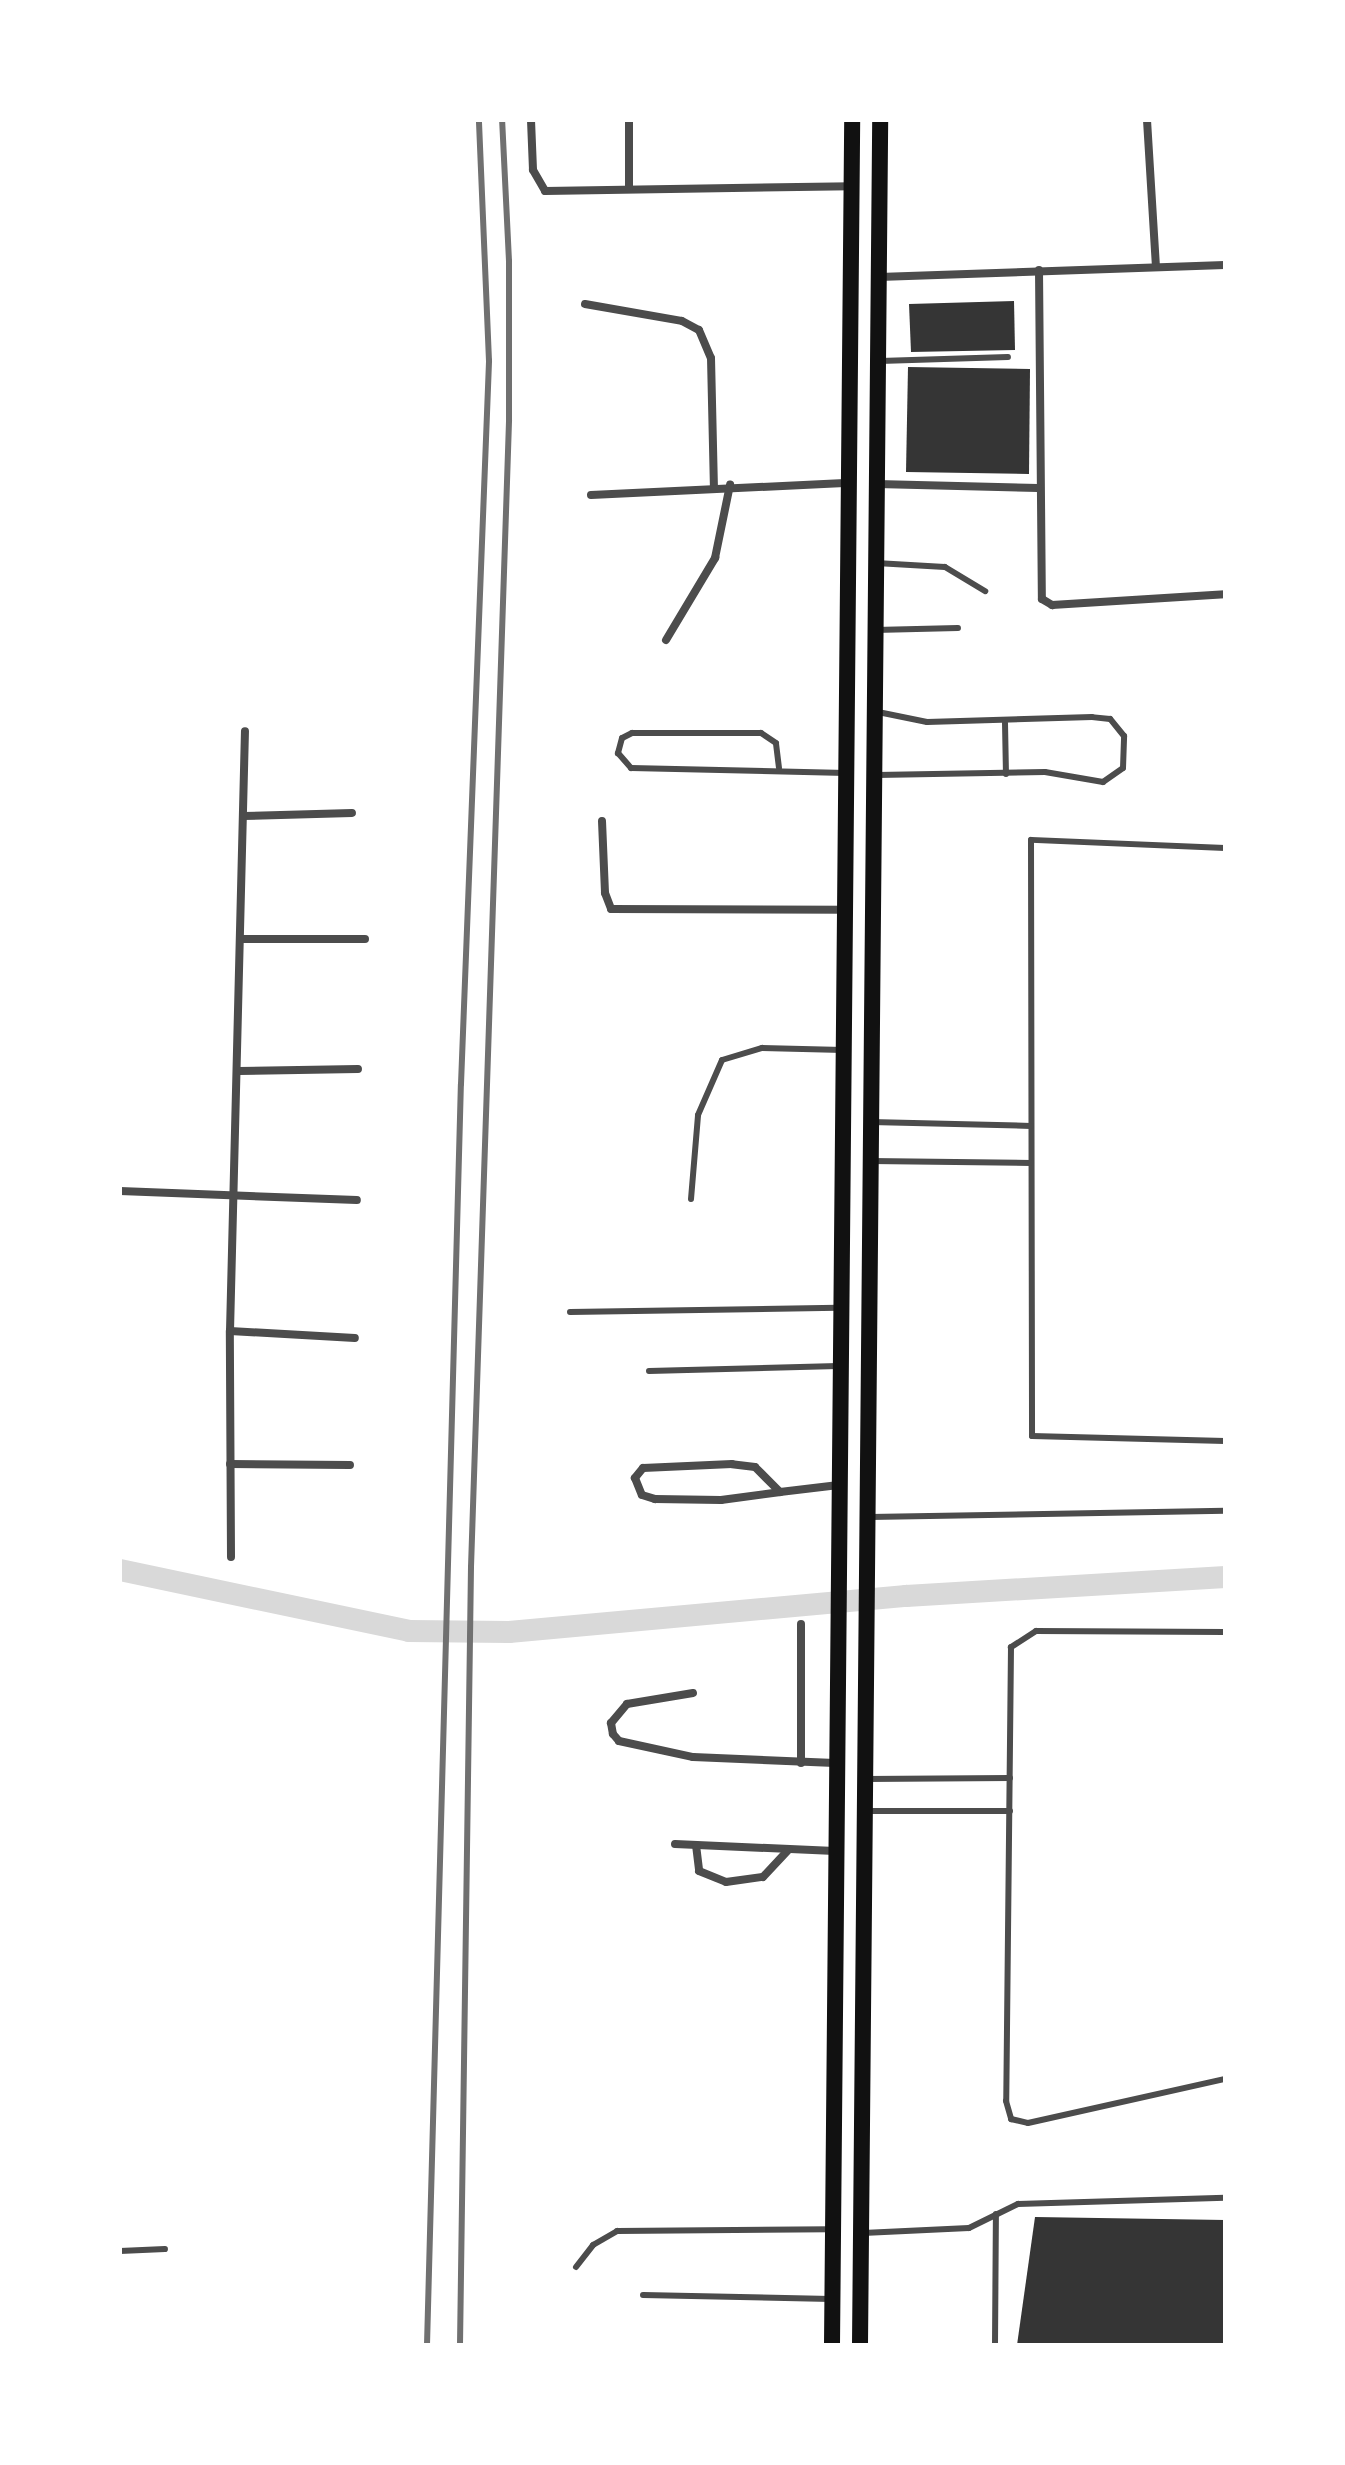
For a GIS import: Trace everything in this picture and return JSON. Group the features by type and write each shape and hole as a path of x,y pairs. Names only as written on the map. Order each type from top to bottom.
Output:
{"main road":[{"path":"832,2345 852,120"},
{"path":"860,2345 870,1517 870,1161 880,120"},
{"path":"851,186 880,185"},
{"path":"848,773 874,775"},
{"path":"835,1771 866,1779"},
{"path":"835,1813 865,1812"}],"street":[{"path":"531,120 533,170 545,191 851,186"},
{"path":"629,120 629,189"},
{"path":"1147,120 1156,267"},
{"path":"879,277 1225,265"},
{"path":"1039,270 1040,592 1047,603 1225,594"},
{"path":"585,304 682,321 699,330 711,358 714,486"},
{"path":"591,495 730,485 851,483"},
{"path":"877,484 1038,488"},
{"path":"666,640 715,558 730,485"},
{"path":"231,1557 230,1331 239,1071 245,731"},
{"path":"243,816 352,813"},
{"path":"602,821 605,893 611,909 847,910"},
{"path":"240,939 365,939"},
{"path":"239,1071 358,1069"},
{"path":"120,1191 357,1200"},
{"path":"230,1331 355,1338"},
{"path":"230,1464 350,1465"},
{"path":"780,1492 755,1467 732,1464 643,1468 635,1478 642,1495 655,1499 721,1500 840,1485"},
{"path":"801,1624 801,1763"},
{"path":"693,1693 627,1704 611,1723 613,1734 619,1741 693,1757 801,1763 835,1771"},
{"path":"675,1844 835,1851"},
{"path":"696,1845 699,1871 726,1882 763,1877 788,1850"}],"lane":[{"path":"878,361 1008,357"},
{"path":"876,563 945,567 985,591"},
{"path":"875,630 958,628"},
{"path":"874,711 927,722 1005,723 1092,717 1110,719 1124,736 1123,768 1103,782 1045,772 874,775"},
{"path":"1005,723 1006,774"},
{"path":"779,768 776,743 761,733 632,733 622,738 618,753 631,768 779,768 848,773"},
{"path":"1225,848 1031,840 1032,1436 1225,1441"},
{"path":"691,1199 698,1115 722,1060 762,1048 845,1050"},
{"path":"871,1122 1031,1126"},
{"path":"870,1161 1031,1163"},
{"path":"570,1312 842,1308"},
{"path":"649,1371 841,1366"},
{"path":"870,1517 1225,1511"},
{"path":"1225,1632 1036,1631 1020,1637 1011,1647 1006,2101 1011,2119 1028,2123 1225,2079"},
{"path":"866,1779 1010,1778"},
{"path":"865,1812 1010,1811"},
{"path":"861,2233 969,2228 1018,2204 1225,2198"},
{"path":"995,2345 996,2214"},
{"path":"576,2267 603,2237 617,2231 833,2229"},
{"path":"120,2251 165,2249"},
{"path":"643,2295 832,2299"}],"building":[{"path":"1014,301 1015,350 911,352 909,304"},
{"path":"908,367 1030,369 1029,474 906,472"},
{"path":"1035,2217 1225,2220 1225,2345 1017,2345"}],"waterway":[{"path":"120,1570 409,1631 509,1632 906,1596 1225,1577"}],"railway":[{"path":"427,2345 461,1084 489,361 479,120"},
{"path":"460,2345 471,1567 509,420 509,261 502,120"}]}
